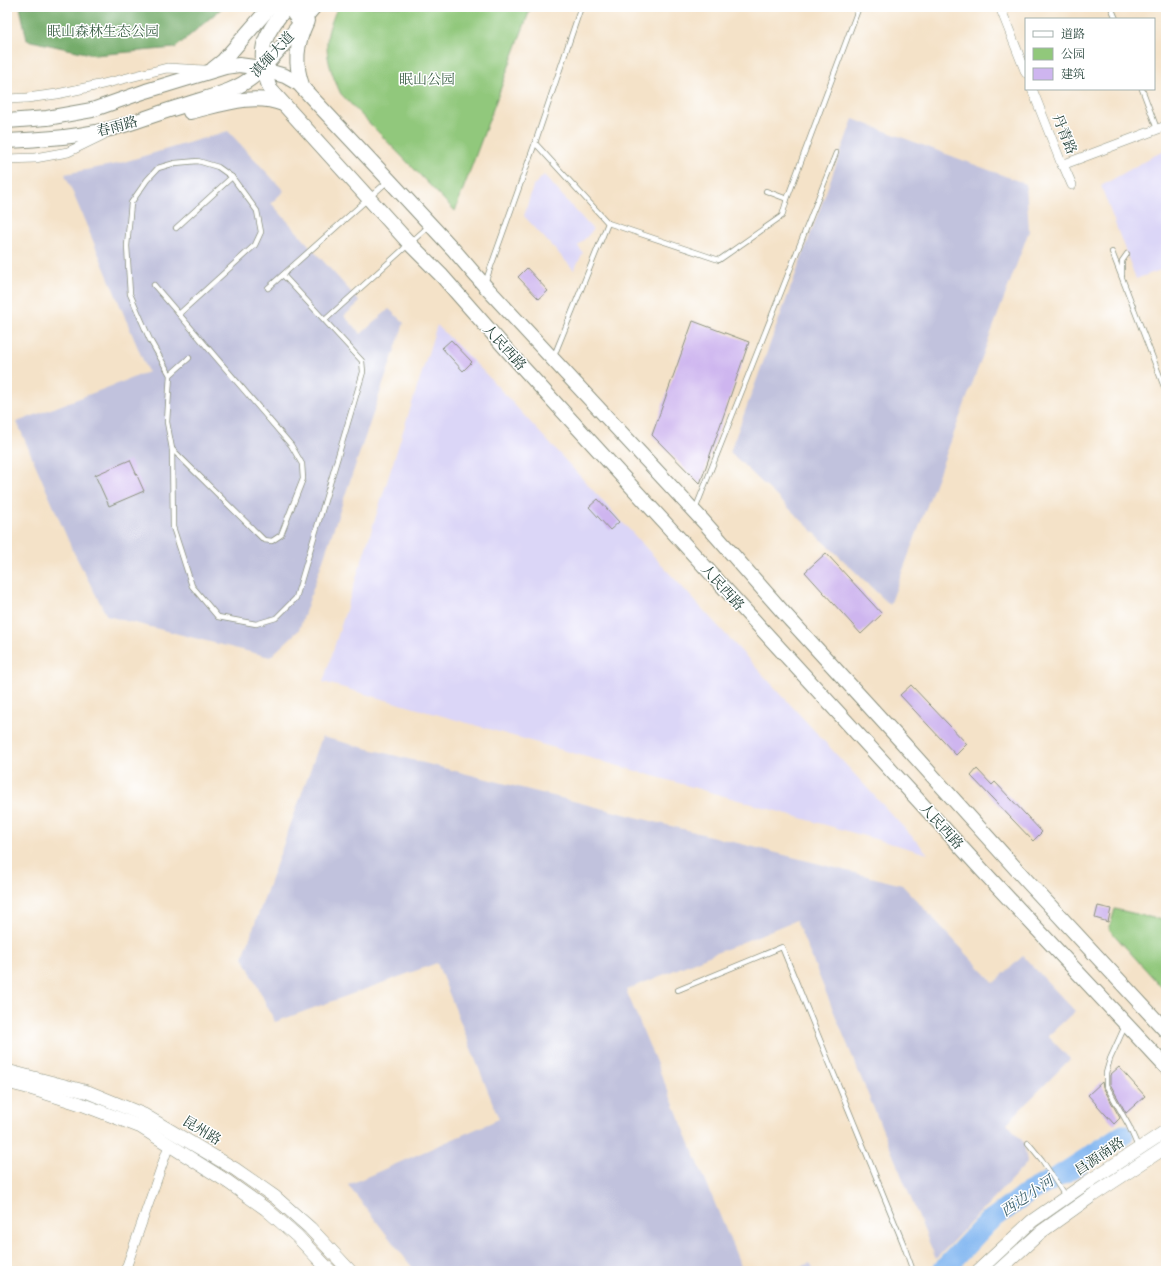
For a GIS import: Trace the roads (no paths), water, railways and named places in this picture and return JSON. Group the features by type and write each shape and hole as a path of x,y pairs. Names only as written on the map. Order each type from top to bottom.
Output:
{"main road":[{"path":"211,70 223,61 270,7"},
{"name":"人民西路","path":"287,7 267,33 262,47 263,68 270,89 982,870 1166,1067"},
{"path":"303,88 298,75 297,61 299,43 309,9"},
{"name":"滇缅大道","path":"224,93 238,87 263,68 309,9"},
{"name":"春雨路","path":"7,121 47,118 92,110 146,90 211,70 239,65 263,68 285,76 303,88"},
{"name":"人民西路","path":"303,88 694,512 783,612 928,770 1026,881 1166,1031"},
{"name":"春雨路","path":"7,141 35,140 81,135 120,126 224,93"},
{"path":"120,126 168,118 254,98 267,99 283,104"}],"street":[{"path":"1000,7 1025,70"},
{"path":"7,99 56,94 167,68 211,70"},
{"name":"丹青路","path":"1032,90 1062,165 1062,162 1072,185"},
{"path":"7,159 34,158 68,152 120,126"},
{"path":"1062,165 1162,127"},
{"name":"昆州路","path":"7,1071 88,1092 144,1114 235,1169 275,1197 310,1228 350,1271"},
{"path":"7,1082 74,1102 141,1127 228,1182 266,1209 297,1236 330,1271"},
{"name":"昌源南路","path":"978,1271 1063,1194 1166,1131"},
{"path":"125,1271 170,1145"},
{"name":"昌源南路","path":"998,1271 1041,1232 1166,1147"}],"lane":[{"path":"484,285 535,143 581,7"},
{"path":"535,143 608,223 720,260 782,216 859,7"},
{"path":"1111,7 1116,18"},
{"path":"1143,90 1162,127"},
{"path":"694,512 836,153"},
{"path":"179,314 255,245 261,232 257,211 232,177 218,167 198,161 175,163 158,168 147,180 131,203 127,246 130,294 150,340 170,375 167,422 172,449 173,527 192,586 218,617 256,624 276,618 296,598 363,372 362,361 283,275"},
{"path":"176,228 232,177"},
{"path":"268,288 389,180"},
{"path":"766,191 787,199"},
{"path":"553,359 608,223"},
{"path":"325,320 430,225"},
{"path":"1112,252 1166,392"},
{"path":"1122,279 1122,261 1127,254"},
{"path":"154,284 291,445 302,464 303,479 281,535 272,541 264,540 172,449"},
{"path":"170,375 189,358"},
{"path":"1161,380 1166,378"},
{"path":"678,990 782,946 913,1271"},
{"path":"1126,1024 1114,1048 1106,1073 1106,1085 1129,1126 1138,1149"},
{"path":"1028,1144 1042,1160 1074,1209"}],"waterway":[{"name":"西边小河","path":"942,1271 987,1223 1028,1193 1061,1175 1123,1135"}],"park label":[{"name":"眠山森林生态公园","path":"103,31"},
{"name":"眠山公园","path":"427,79"}]}
